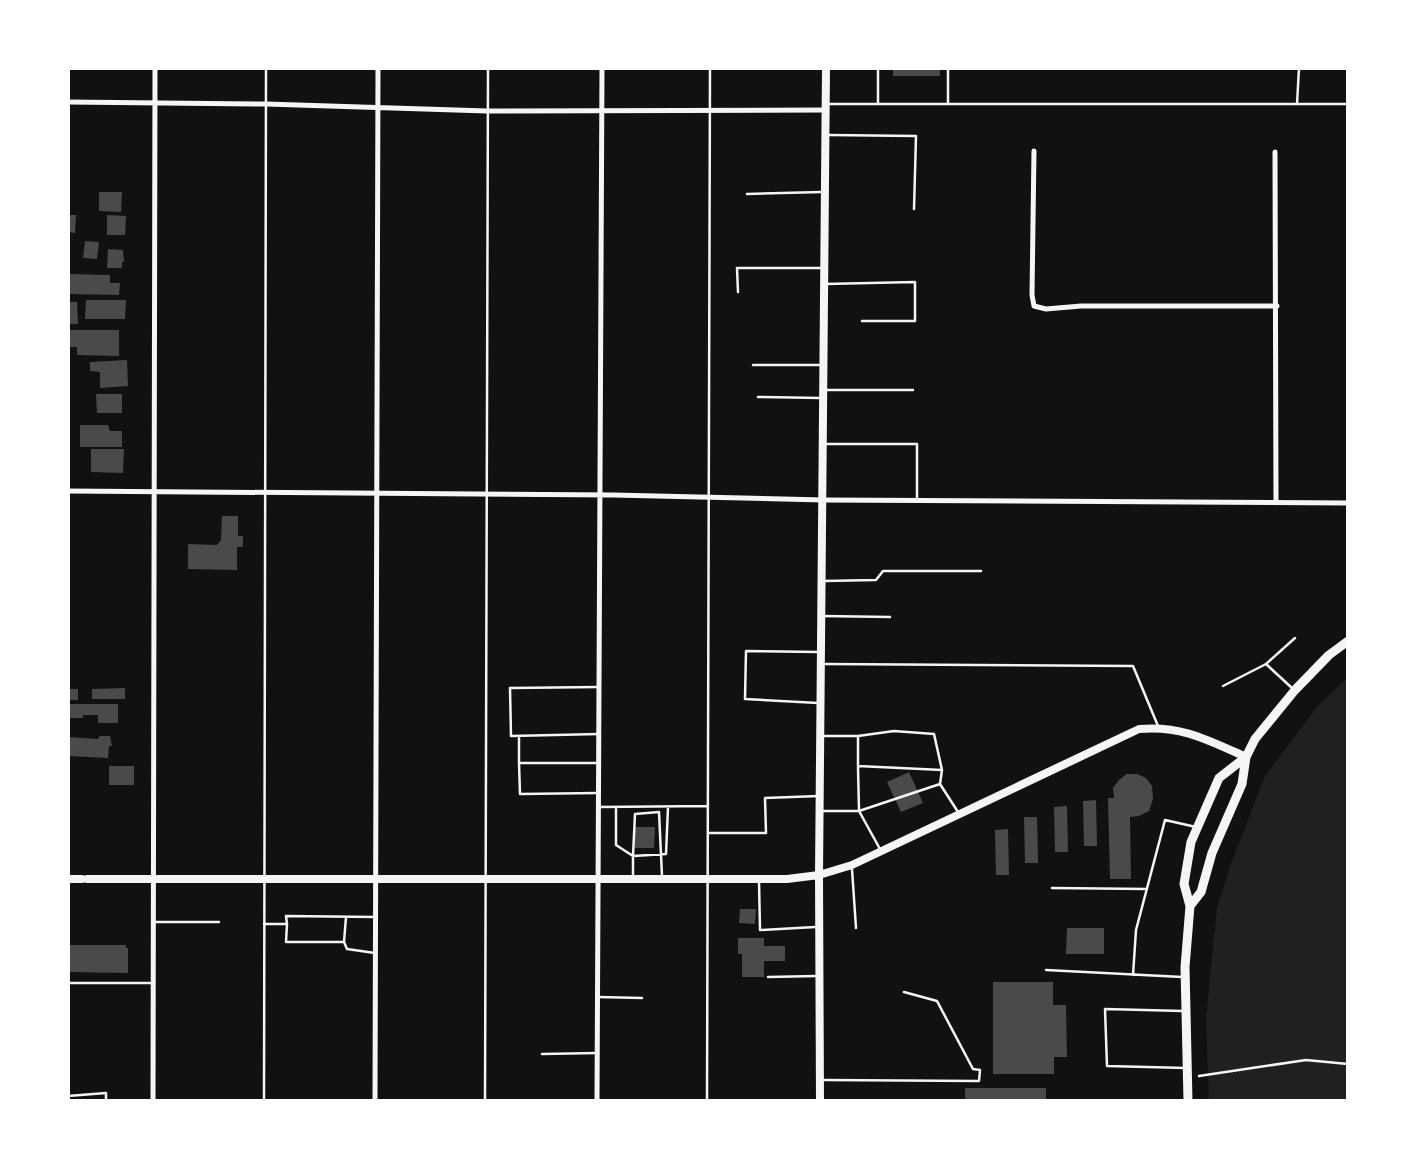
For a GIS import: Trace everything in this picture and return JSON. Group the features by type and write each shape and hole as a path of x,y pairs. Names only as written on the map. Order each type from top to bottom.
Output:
{"main road":[{"path":"820,1101 819,875 826,68"},
{"path":"1190,906 1201,892 1212,853 1242,784 1247,757 1255,739 1294,690 1329,655 1348,641"},
{"path":"68,879 787,879 819,875 852,865 1139,729 1158,726 1194,735 1247,757"},
{"path":"1188,1101 1185,978 1190,906 1184,884 1191,842 1219,778 1247,757"}],"street":[{"path":"153,1101 155,68"},
{"path":"374,1101 378,68"},
{"path":"597,1101 602,68"},
{"path":"68,102 266,104 488,111 710,111 826,107"},
{"path":"1034,151 1034,306 1046,309 1081,306 1277,306"},
{"path":"1275,152 1276,503"},
{"path":"68,491 266,491 917,501 1348,502"}],"lane":[{"path":"264,1101 266,68"},
{"path":"485,1101 488,68"},
{"path":"706,1101 710,68"},
{"path":"878,68 878,104"},
{"path":"948,68 948,104"},
{"path":"1297,104 1299,68"},
{"path":"826,107 878,104 1348,104"},
{"path":"826,135 916,136 914,209"},
{"path":"747,194 825,192"},
{"path":"738,292 737,268 825,268"},
{"path":"825,284 915,282 915,321 862,321"},
{"path":"753,365 825,365"},
{"path":"758,397 913,390"},
{"path":"824,444 917,444 917,501"},
{"path":"823,581 876,580 883,571 981,571"},
{"path":"822,616 890,618"},
{"path":"1223,686 1266,664 1294,638"},
{"path":"821,704 745,698 746,651 822,652"},
{"path":"822,664 1133,666 1158,726"},
{"path":"1266,664 1294,690"},
{"path":"599,687 510,688 511,736 599,734"},
{"path":"821,736 858,736 894,731 934,734 942,770 940,784 960,815"},
{"path":"519,736 520,794 598,793"},
{"path":"858,736 859,811 881,852"},
{"path":"519,763 599,763"},
{"path":"858,766 942,770"},
{"path":"820,811 859,811 940,784"},
{"path":"708,833 766,833 765,798 820,796"},
{"path":"598,807 708,806"},
{"path":"616,807 616,845 633,856 666,853 668,807"},
{"path":"633,880 635,814 659,812 662,880"},
{"path":"1133,975 1136,930 1166,820 1197,827"},
{"path":"852,865 856,928"},
{"path":"759,880 760,930 819,927"},
{"path":"1052,888 1147,889"},
{"path":"344,942 286,942 286,916 375,917"},
{"path":"346,917 344,942 347,949 375,953"},
{"path":"154,922 219,922"},
{"path":"264,924 287,924"},
{"path":"1046,970 1185,978"},
{"path":"768,977 819,976"},
{"path":"68,983 154,983"},
{"path":"820,1080 979,1081 980,1070 973,1069 937,1002 904,992"},
{"path":"598,997 642,998"},
{"path":"1185,1011 1105,1009 1107,1066 1186,1068"},
{"path":"542,1054 598,1053"},
{"path":"68,1096 106,1093 106,1101"}],"path":[{"path":"1188,1078 1306,1060 1348,1065"}],"shaded area":[{"path":"1348,677 1348,1101 1209,1101 1206,1019 1217,908 1231,864 1265,776 1317,707"}],"building":[{"path":"893,68 940,68 940,76 893,76"},
{"path":"99,192 122,192 121,212 99,211"},
{"path":"68,215 76,215 75,233 68,232"},
{"path":"107,215 126,216 125,235 107,235"},
{"path":"85,241 99,242 97,259 83,258"},
{"path":"108,249 123,250 122,268 107,268"},
{"path":"68,274 110,275 110,283 120,283 119,295 68,294"},
{"path":"86,300 126,300 125,319 85,319"},
{"path":"68,302 77,302 78,324 68,324"},
{"path":"69,330 119,330 119,356 77,355 77,347 68,347"},
{"path":"127,360 128,386 100,388 100,372 90,371 90,362"},
{"path":"96,394 122,394 122,413 97,413"},
{"path":"80,425 108,425 110,431 122,431 122,447 80,447"},
{"path":"91,449 124,449 123,473 91,472"},
{"path":"222,516 238,516 238,536 243,536 243,547 237,547 237,570 188,569 188,544 217,545 221,540"},
{"path":"125,688 125,699 92,699 92,689"},
{"path":"68,689 78,689 78,700 68,700"},
{"path":"69,704 118,704 118,723 98,723 98,715 69,718"},
{"path":"100,736 110,736 112,746 109,746 108,758 68,756 68,737 98,739"},
{"path":"109,766 134,766 134,785 109,785"},
{"path":"909,772 923,803 901,812 887,782"},
{"path":"1127,774 1146,778 1152,786 1153,799 1149,811 1130,817 1131,879 1110,879 1108,798 1114,798 1113,788"},
{"path":"1096,800 1097,846 1084,846 1083,801"},
{"path":"1067,806 1068,852 1055,852 1054,807"},
{"path":"1024,817 1037,817 1038,863 1025,863"},
{"path":"635,827 655,827 654,848 635,848"},
{"path":"1008,829 1009,875 996,875 995,830"},
{"path":"740,909 756,909 755,924 739,923"},
{"path":"1067,928 1104,928 1104,954 1066,954"},
{"path":"738,938 764,938 764,946 785,946 785,961 764,961 764,977 742,977 742,954 738,954"},
{"path":"68,945 126,945 128,973 68,972"},
{"path":"993,982 1053,982 1053,1005 1066,1005 1067,1057 1054,1057 1054,1074 993,1074"},
{"path":"965,1088 1046,1088 1046,1101 965,1101"}]}
